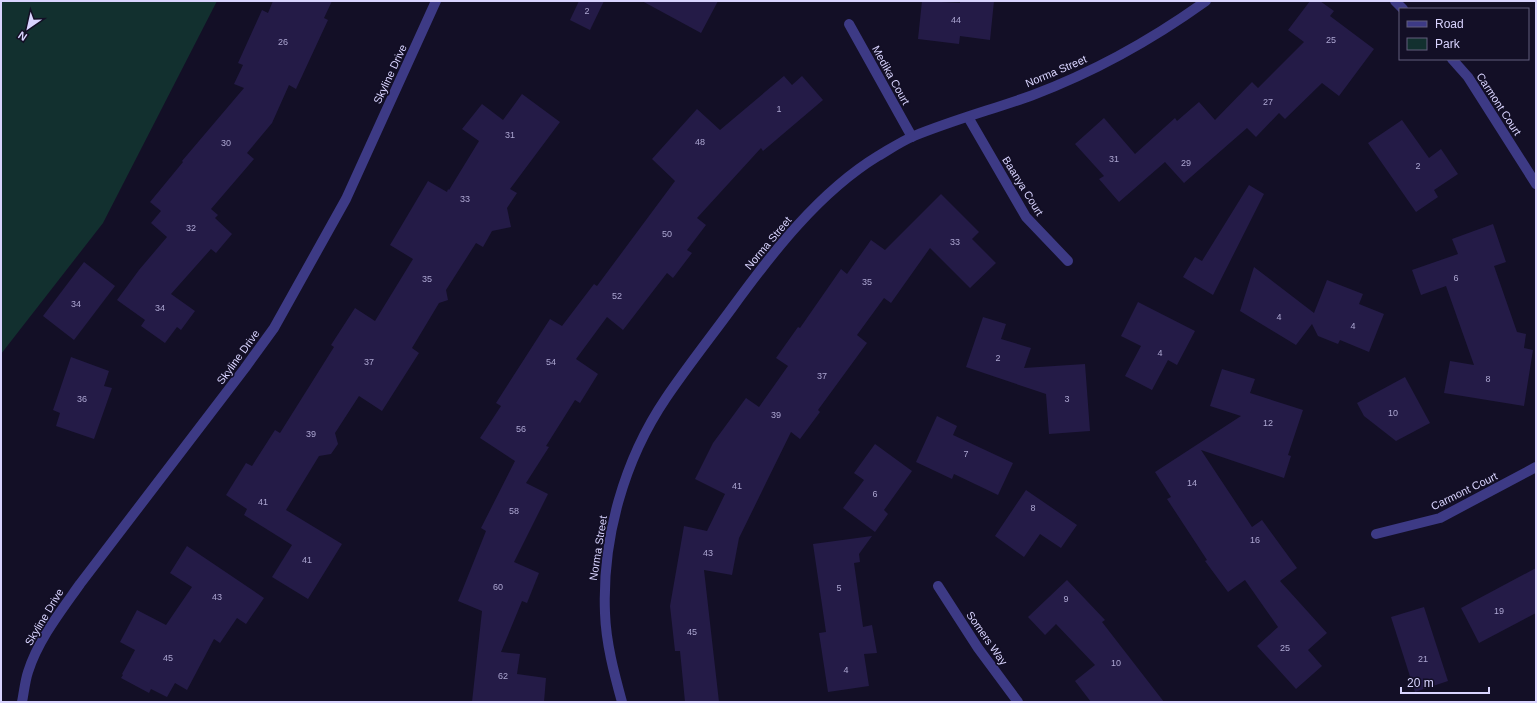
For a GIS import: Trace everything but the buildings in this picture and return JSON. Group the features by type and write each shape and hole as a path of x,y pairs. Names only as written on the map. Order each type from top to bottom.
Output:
{"street":[{"name":"Skyline Drive","path":"22,702 28,671 39,646 56,616 274,328 346,199 436,1"},
{"name":"Norma Street","path":"622,702 609,651 604,615 604,572 611,531 620,497 644,437 665,399 777,248 804,218 837,186 876,157 912,137 1034,94 1079,75 1158,34 1206,1"},
{"name":"Medika Court","path":"849,24 912,137"},
{"name":"Carmont Court","path":"1453,60 1468,77 1536,184"},
{"name":"Baanya Court","path":"968,117 1026,217 1068,261"},
{"name":"Carmont Court","path":"1376,534 1440,518 1536,467"},
{"name":"Somers Way","path":"938,586 978,648 1018,702"}],"green space":[{"path":"1,1 217,1 103,223 1,354"}]}
